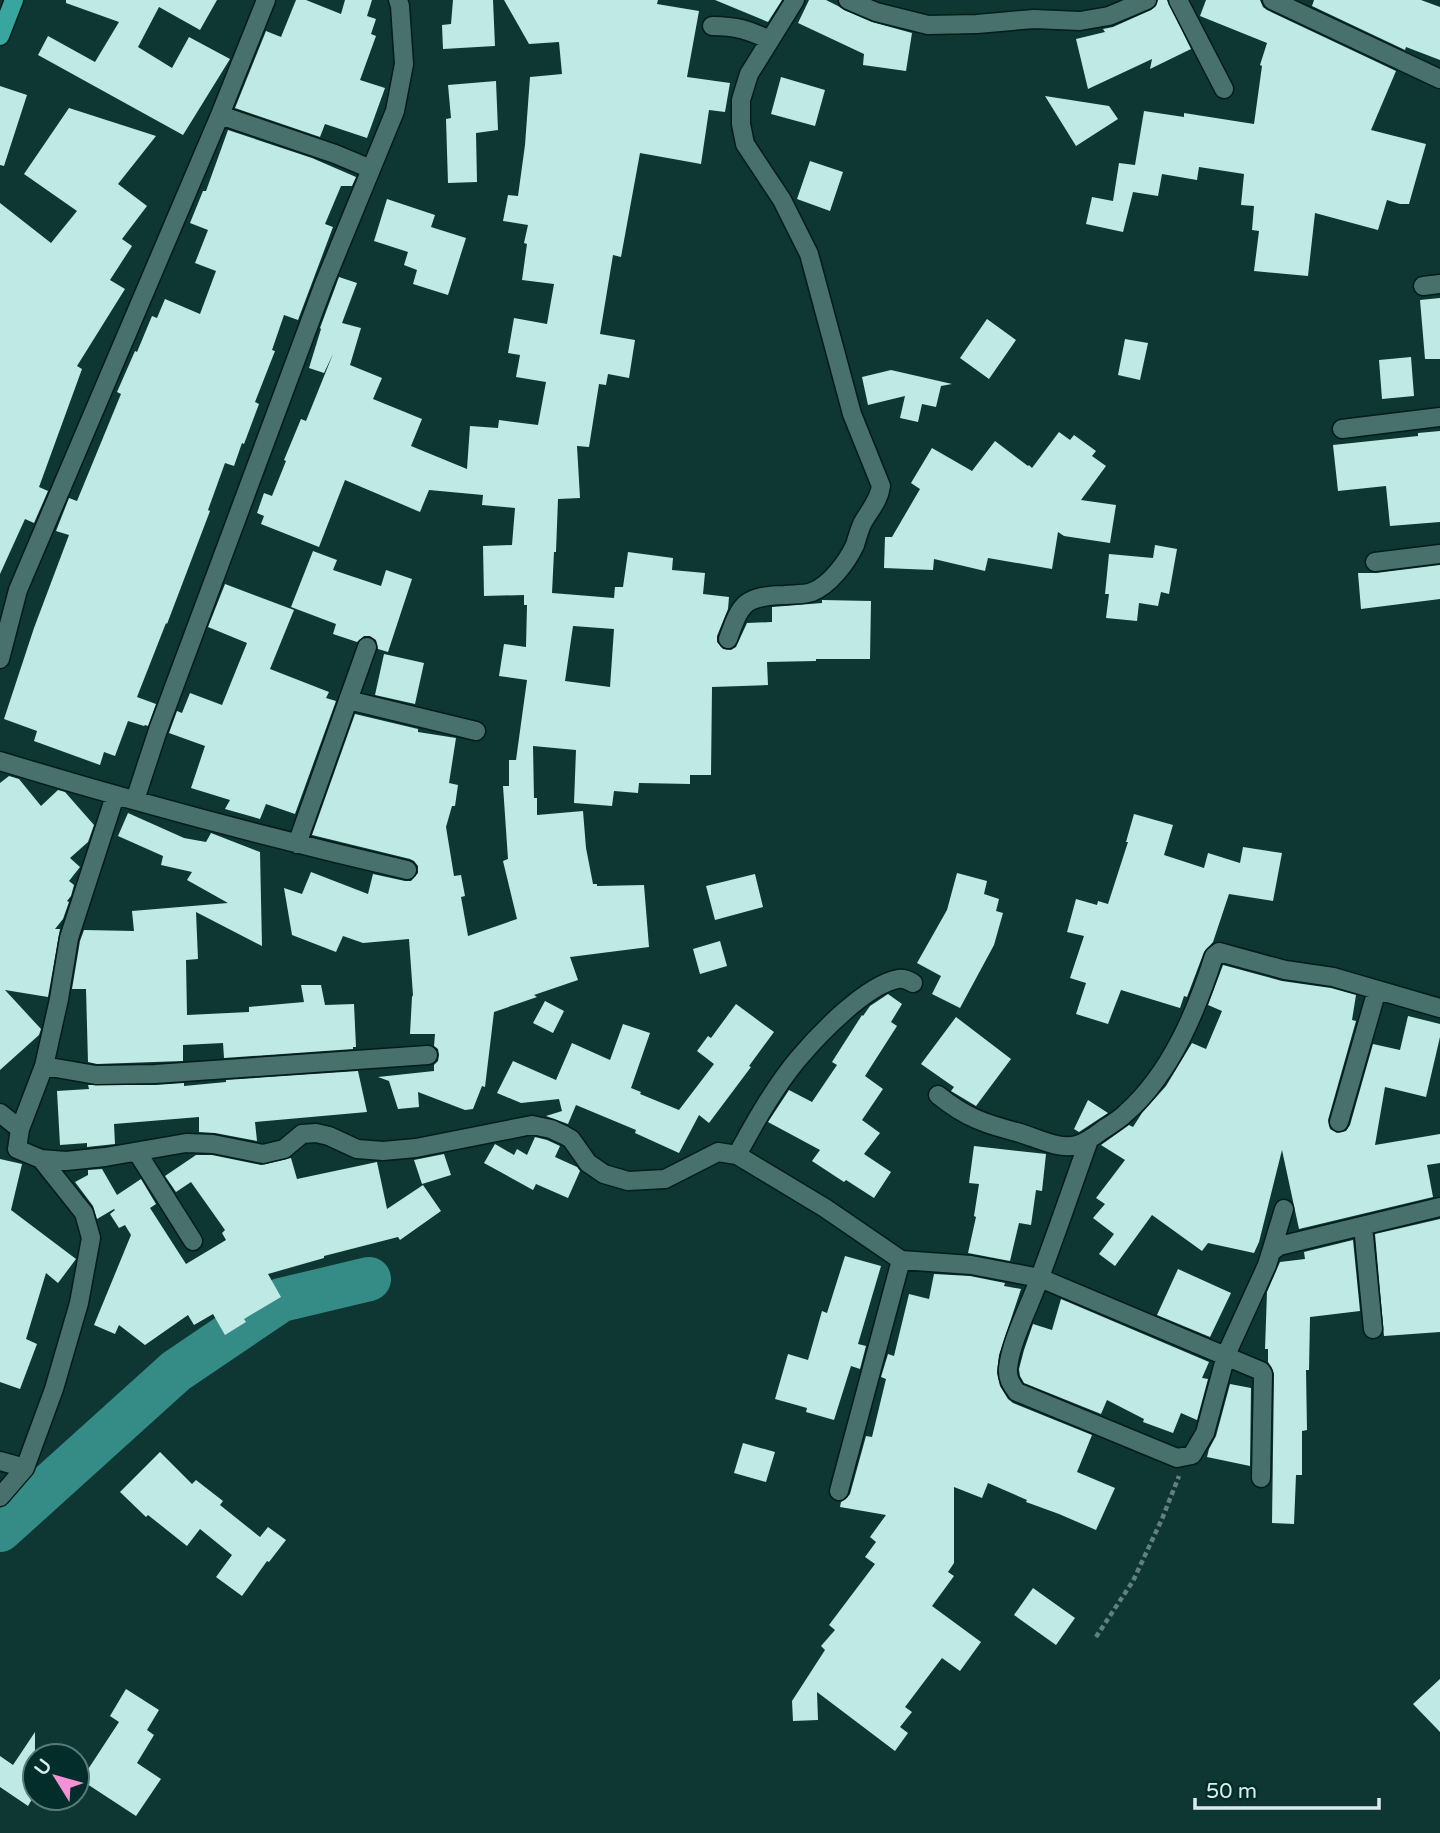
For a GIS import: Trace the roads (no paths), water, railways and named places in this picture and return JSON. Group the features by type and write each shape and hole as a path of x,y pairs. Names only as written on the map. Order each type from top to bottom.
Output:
{"main road":[{"path":"0,36 14,0"}],"street":[{"path":"0,659 18,590 220,115 266,0"},
{"path":"135,800 162,718 324,284 395,111 404,64 398,0"},
{"path":"728,639 738,611 756,597 811,592 829,580 846,560 861,527 880,496 881,486 852,414 809,254 782,200 745,144 741,124 741,100 749,74 795,0"},
{"path":"848,0 876,12 928,25 1034,19 1080,21 1110,16 1147,0"},
{"path":"1178,0 1224,89"},
{"path":"1272,0 1440,79"},
{"path":"712,26 743,28 770,40"},
{"path":"220,115 371,169"},
{"path":"1342,429 1440,417"},
{"path":"1375,562 1440,554"},
{"path":"297,844 367,647"},
{"path":"348,700 476,731"},
{"path":"0,761 115,796 407,870"},
{"path":"115,796 69,938 44,1066 20,1129 17,1149 41,1159 66,1161 186,1143 213,1144 263,1154 284,1149 302,1134 316,1133 357,1149 394,1150 457,1141 532,1125 565,1135 578,1146 588,1163 604,1174 628,1181 665,1179 718,1152 737,1155 825,1208 901,1261 971,1265 1040,1278 1258,1369 1263,1374 1261,1478"},
{"path":"939,1094 975,1120 1001,1128 1060,1146 1075,1146 1089,1140 1125,1115 1148,1091 1166,1065 1196,1008 1217,953 1285,970 1333,977 1440,1008"},
{"path":"737,1155 757,1117 797,1060 835,1021 876,988 900,978 913,983"},
{"path":"1339,1122 1377,990"},
{"path":"44,1066 96,1074 155,1074 428,1055"},
{"path":"0,1113 20,1129"},
{"path":"1089,1140 1011,1352 1007,1370 1011,1384 1017,1392 1177,1458 1192,1455 1205,1433 1226,1355 1267,1265 1284,1209"},
{"path":"137,1152 193,1241"},
{"path":"0,1497 25,1468 54,1389 79,1303 90,1238 84,1213 41,1159"},
{"path":"1271,1252 1279,1246 1440,1206"},
{"path":"1363,1226 1373,1329"},
{"path":"839,1491 901,1261"},
{"path":"0,1461 25,1468"}],"waterway":[{"path":"0,1530 176,1371 281,1300 369,1279"}]}
